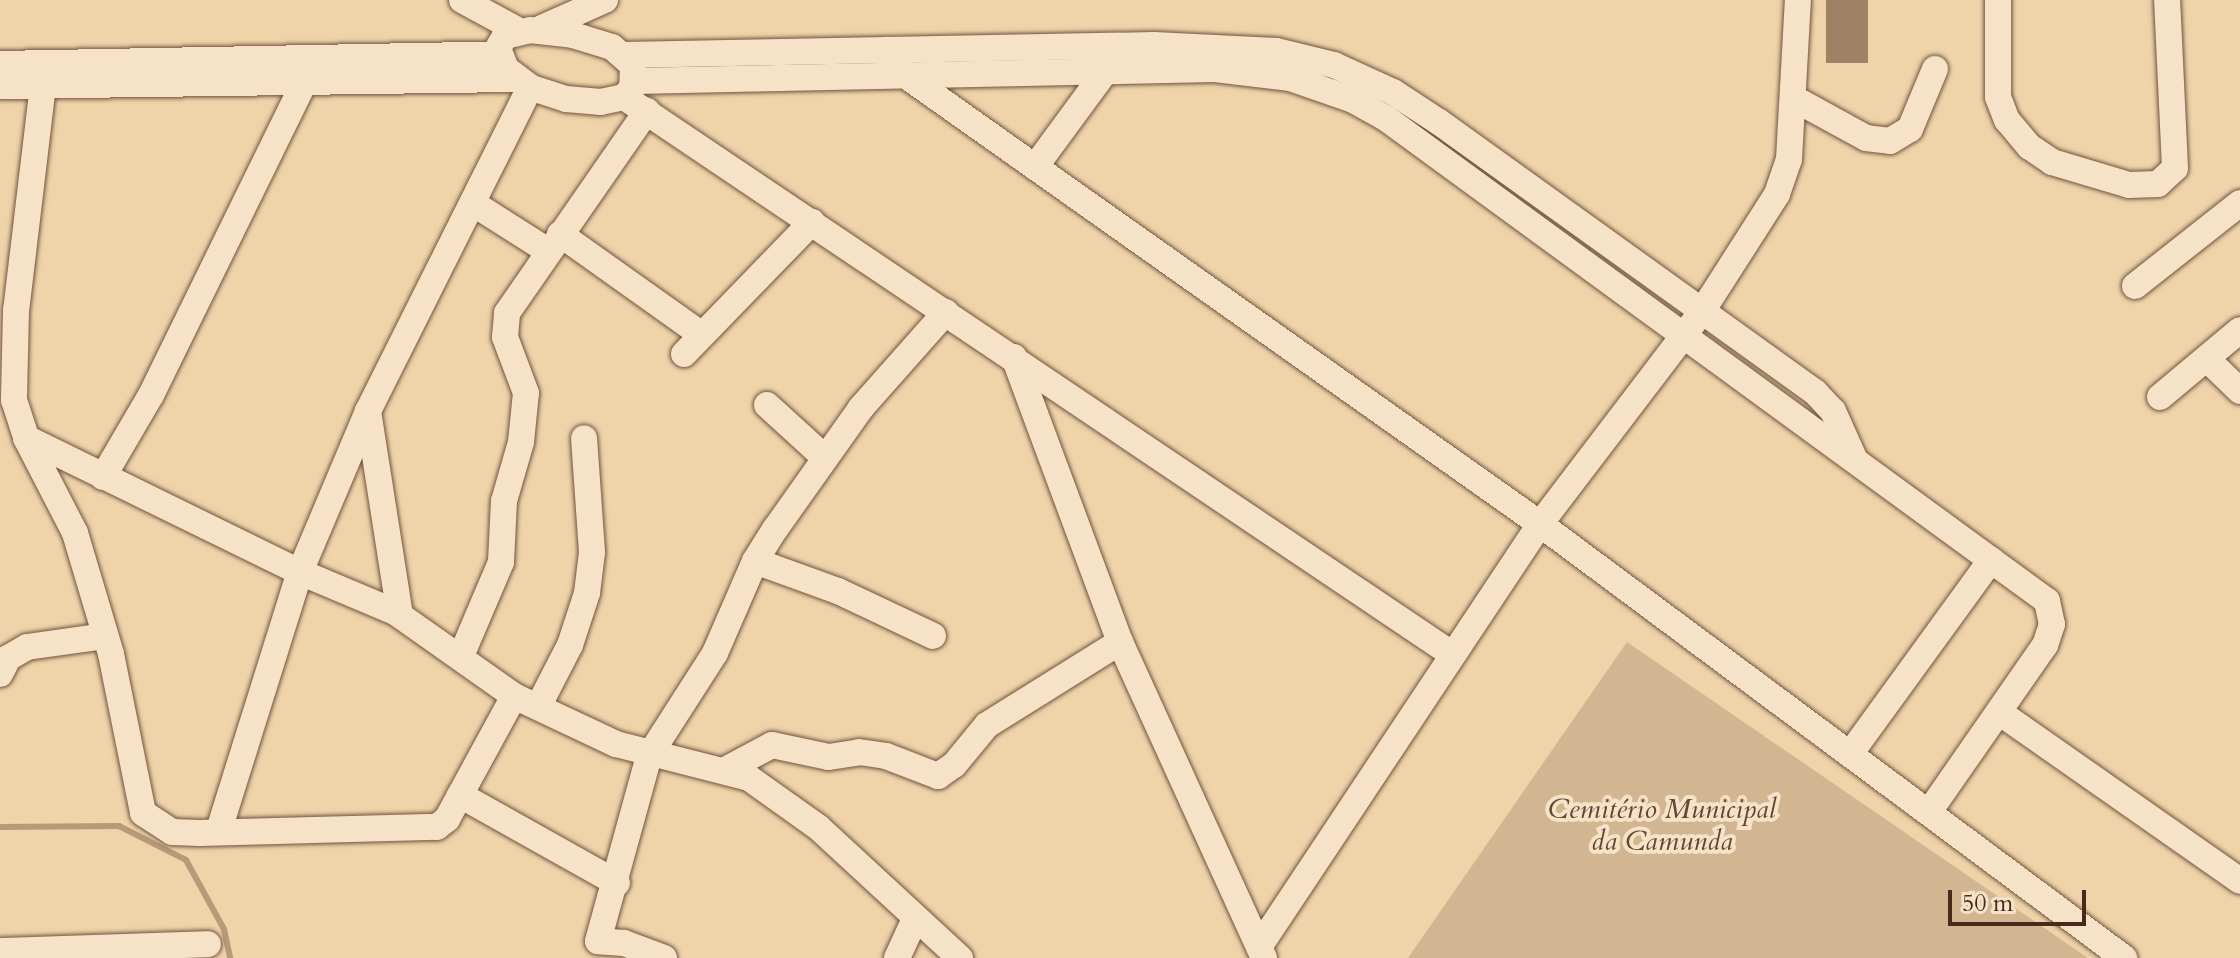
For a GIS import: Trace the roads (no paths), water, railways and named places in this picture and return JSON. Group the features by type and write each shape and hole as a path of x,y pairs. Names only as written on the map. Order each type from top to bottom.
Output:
{"street":[{"path":"462,0 526,31 615,50 1240,47 1334,65 1393,92 1439,122 1815,392 1833,411 1854,458"},
{"path":"499,54 502,39 605,0"},
{"path":"615,0 615,50"},
{"path":"1262,952 1540,524 1701,313 1785,176 1798,0"},
{"path":"1998,0 1998,97 2007,120 2030,147 2052,162 2129,185 2158,184 2175,168 2167,0"},
{"path":"615,50 633,65 629,89 647,111 1453,655"},
{"path":"887,50 905,75 1540,524 2124,958"},
{"path":"0,64 499,54"},
{"path":"499,54 523,83"},
{"path":"1035,167 1107,69"},
{"path":"0,86 305,81 523,83 580,101 629,89 905,75 1107,69 1256,73 1353,100 1418,139 2042,595 2052,614 2045,645 1929,812"},
{"path":"1793,98 1866,138 1890,141 1910,129 1935,69"},
{"path":"103,477 151,395 305,81"},
{"path":"219,830 300,572 368,411 474,204 523,83"},
{"path":"43,85 13,351 14,400 26,438 75,533 104,636 143,813 172,832 437,827 460,795 514,696"},
{"path":"461,656 501,562 504,501 521,442 525,383 503,325 554,243 647,111"},
{"path":"2135,286 2240,203"},
{"path":"474,204 554,243 702,335"},
{"path":"684,354 812,222"},
{"path":"593,949 617,883 649,756 715,653 755,561 824,457 946,312"},
{"path":"2160,397 2240,330"},
{"path":"1014,357 1120,642 1262,952"},
{"path":"2207,359 2240,391"},
{"path":"767,405 824,457"},
{"path":"368,411 400,615"},
{"path":"26,438 300,572 400,615 514,696 649,756 727,769 781,797 914,921 960,958"},
{"path":"538,707 570,645 587,593 592,552 584,438"},
{"path":"1850,754 1991,560"},
{"path":"755,561 838,591 933,636"},
{"path":"0,674 8,658 27,647 104,636"},
{"path":"727,769 772,745 829,757 859,752 886,756 938,776 954,765 987,725 1120,642"},
{"path":"1999,712 2240,881"},
{"path":"460,795 617,883"},
{"path":"897,958 914,921"},
{"path":"593,949 624,943 664,958"},
{"path":"0,951 208,944"}],"waterway":[{"path":"0,827 119,826 186,860 224,929 230,958"}],"park label":[{"name":"Cemitério Municipal da Camunda","path":"1662,825"}]}
